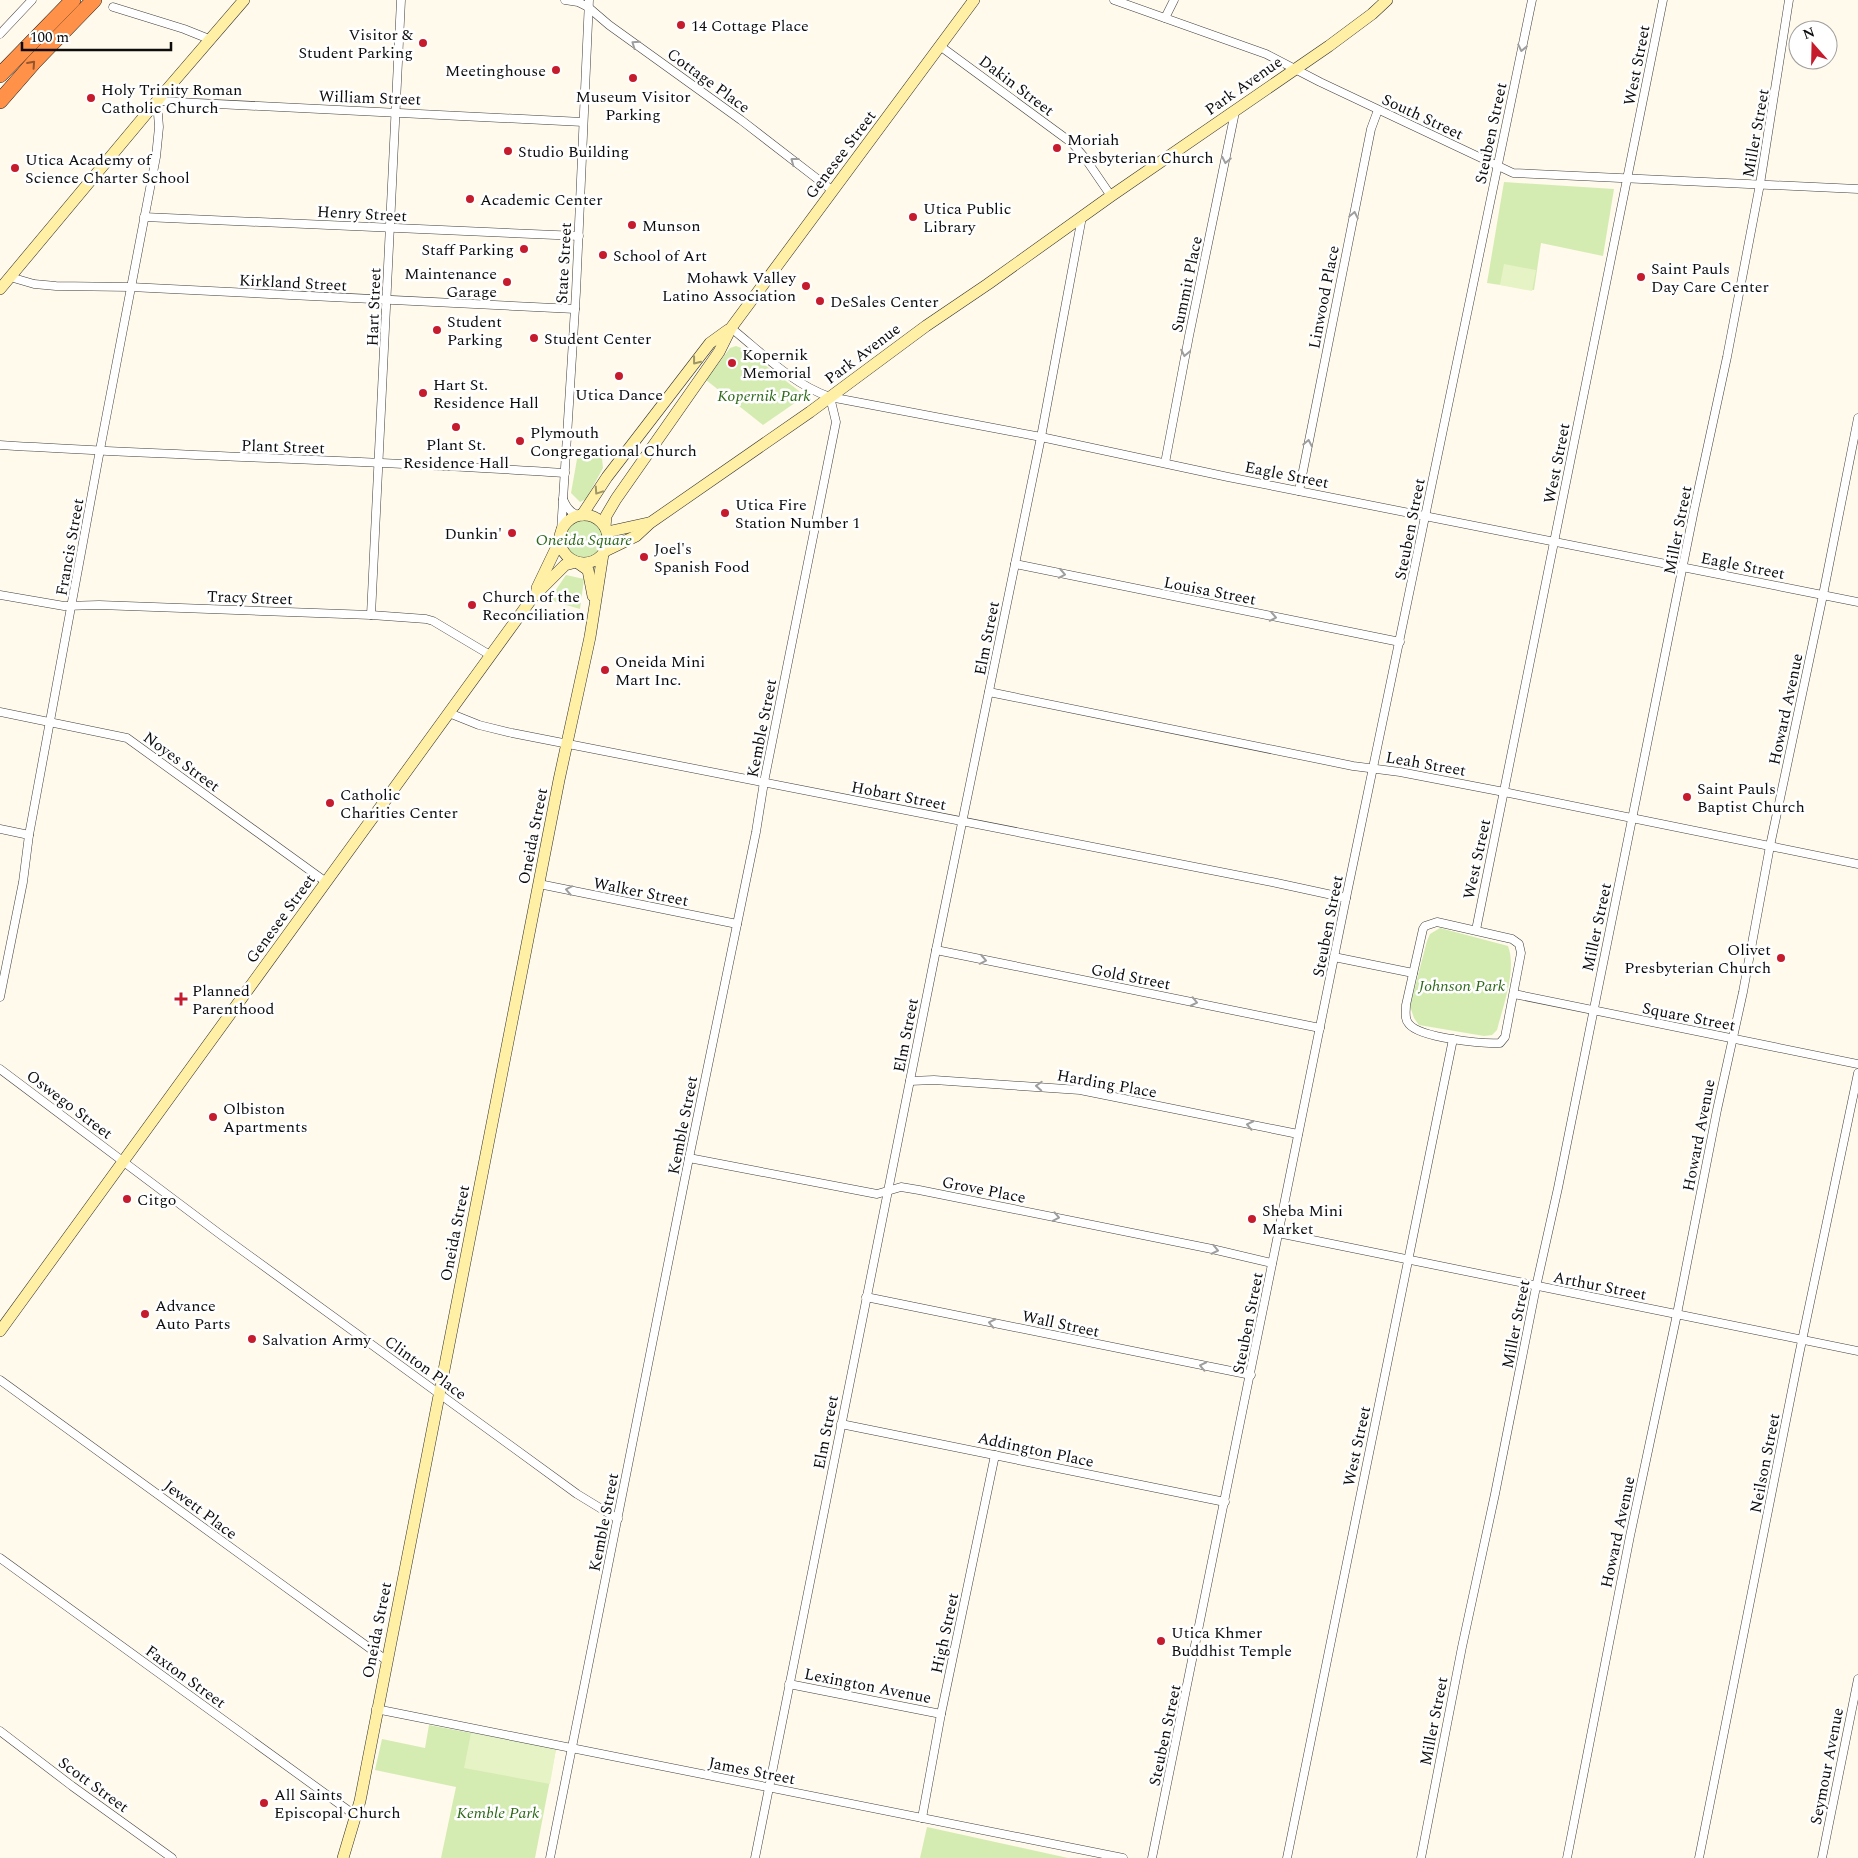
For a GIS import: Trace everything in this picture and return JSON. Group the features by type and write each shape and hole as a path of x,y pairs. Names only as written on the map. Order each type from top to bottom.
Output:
{"highway":[{"path":"0,74 60,0"},
{"path":"0,74 72,0"},
{"path":"0,101 34,62 94,0"}],"street":[{"path":"0,34 32,0"},
{"path":"0,289 156,101 244,0"},
{"name":"Hart Street","path":"371,615 401,0"},
{"name":"Cottage Place","path":"565,0 588,4 609,25 742,120 833,191"},
{"name":"Genesee Street","path":"606,530 606,516 616,499 719,352 731,328 974,0"},
{"name":"South Street","path":"1114,0 1266,54 1378,110 1513,173 1858,189"},
{"path":"1165,18 1174,0"},
{"name":"Park Avenue","path":"604,553 636,536 650,523 830,397 926,326 1329,46 1372,14 1387,0"},
{"name":"Steuben Street","path":"1152,1858 1346,898 1532,0"},
{"name":"West Street","path":"1476,930 1663,0"},
{"name":"Miller Street","path":"1421,1858 1462,1646 1558,1188 1727,357 1760,184 1789,0"},
{"name":"State Street","path":"560,536 579,236 588,4"},
{"path":"113,7 184,29 209,39"},
{"name":"Dakin Street","path":"940,46 1072,143 1085,158 1111,196"},
{"name":"William Street","path":"156,101 583,122"},
{"name":"Francis Street","path":"0,997 23,882 158,137 159,127 156,101"},
{"name":"Linwood Place","path":"1299,490 1371,129 1378,110"},
{"name":"Summit Place","path":"1165,463 1235,112"},
{"name":"Henry Street","path":"144,217 579,236"},
{"name":"Elm Street","path":"755,1858 866,1297 1041,437 1082,217"},
{"name":"Kirkland Street","path":"10,278 41,284 575,309"},
{"name":"Genesee Street","path":"580,515 710,343 731,328"},
{"name":"Eagle Street","path":"731,328 780,368 807,387 830,397 1041,437 1858,602"},
{"name":"Kemble Street","path":"550,1858 756,832 764,782 836,422 830,397"},
{"name":"Howard Avenue","path":"1567,1858 1630,1536 1677,1314 1770,846 1858,418"},
{"name":"Plant Street","path":"0,445 565,474"},
{"path":"563,497 571,513 595,518 606,530 608,539 604,553 592,562 577,562 564,553 560,536 565,524 580,515"},
{"name":"Park Avenue","path":"606,530 624,530 650,523"},
{"name":"Genesee Street","path":"533,597 560,536"},
{"name":"Oneida Street","path":"343,1858 356,1816 438,1393 594,614 604,553"},
{"name":"Genesee Street","path":"0,1331 533,597 565,565 577,562"},
{"name":"Oneida Street","path":"577,562 588,570 592,583 594,614"},
{"name":"Louisa Street","path":"1014,564 1400,642"},
{"name":"Tracy Street","path":"0,595 64,606 99,605 371,615 433,621 490,655"},
{"name":"Leah Street","path":"989,692 1353,766 1400,772 1633,817 1858,864"},
{"name":"Noyes Street","path":"0,712 127,738 326,882"},
{"name":"Hobart Street","path":"449,713 480,725 567,743 1346,898"},
{"path":"0,829 30,835"},
{"name":"Walker Street","path":"539,884 737,924"},
{"path":"1437,922 1476,930 1512,939 1519,944 1521,953 1505,1037 1500,1043 1490,1044 1453,1039 1416,1030 1408,1024 1406,1006 1423,930 1426,926 1437,922"},
{"path":"0,945 9,947"},
{"name":"Gold Street","path":"936,950 1320,1028"},
{"path":"1334,957 1413,973"},
{"name":"Square Street","path":"1514,994 1858,1064"},
{"name":"West Street","path":"1287,1858 1453,1039"},
{"name":"Oswego Street","path":"0,1069 123,1162"},
{"name":"Neilson Street","path":"1699,1858 1802,1340 1858,1073"},
{"name":"Harding Place","path":"910,1081 944,1081 1080,1090 1298,1134"},
{"name":"Grove Place","path":"690,1158 877,1194 901,1187 919,1190 1212,1249 1272,1263"},
{"name":"Clinton Place","path":"123,1162 577,1494 618,1519"},
{"name":"Arthur Street","path":"1278,1234 1858,1351"},
{"name":"Wall Street","path":"866,1297 1251,1375"},
{"name":"Jewett Place","path":"0,1380 386,1660"},
{"name":"Addington Place","path":"841,1424 1225,1502"},
{"name":"High Street","path":"922,1818 995,1455"},
{"name":"Faxton Street","path":"0,1558 356,1816"},
{"name":"Seymour Avenue","path":"1822,1858 1858,1679"},
{"name":"Lexington Avenue","path":"789,1684 942,1714"},
{"name":"James Street","path":"376,1709 1122,1858"},
{"name":"Scott Street","path":"0,1731 172,1858"}],"green space":[{"path":"1504,182 1614,189 1603,256 1541,243 1534,290 1487,283"},
{"path":"1504,264 1536,270 1532,291 1500,285"},
{"name":"Kopernik Park","path":"736,346 744,349 803,394 802,398 763,425 706,380 730,348"},
{"path":"579,448 602,458 603,468 586,499 580,502 571,493"},
{"name":"Oneida Square","path":"584,515 593,517 601,522 606,530 608,539 606,548 601,556 593,561 584,563 575,561 567,556 562,548 560,539 562,530 567,522 575,517"},
{"path":"566,575 584,579 580,609 549,600"},
{"name":"Johnson Park","path":"1440,928 1508,946 1511,966 1510,977 1497,1030 1492,1035 1484,1036 1419,1025 1414,1018 1410,1006 1427,941 1430,934"},
{"name":"Kemble Park","path":"429,1725 556,1749 535,1858 441,1858 456,1787 375,1770 382,1739 425,1748"},
{"path":"471,1733 556,1749 550,1784 464,1768"},
{"path":"927,1827 1068,1858 920,1858"}],"place":[{"name":"14 Cottage Place","path":"681,25"},
{"name":"Visitor & Student Parking","path":"423,43"},
{"name":"Meetinghouse","path":"556,70"},
{"name":"Museum Visitor Parking","path":"633,78"},
{"name":"Holy Trinity Roman Catholic Church","path":"91,98"},
{"name":"Moriah Presbyterian Church","path":"1057,148"},
{"name":"Studio Building","path":"508,151"},
{"name":"Utica Academy of Science Charter School","path":"15,168"},
{"name":"Academic Center","path":"470,199"},
{"name":"Utica Public Library","path":"913,217"},
{"name":"Munson","path":"632,225"},
{"name":"Staff Parking","path":"524,249"},
{"name":"School of Art","path":"603,255"},
{"name":"Saint Pauls Day Care Center","path":"1641,277"},
{"name":"Maintenance Garage","path":"507,282"},
{"name":"Mohawk Valley Latino Association","path":"806,286"},
{"name":"DeSales Center","path":"820,301"},
{"name":"Student Parking","path":"437,330"},
{"name":"Student Center","path":"534,338"},
{"name":"Kopernik Memorial","path":"732,363"},
{"name":"Utica Dance","path":"619,376"},
{"name":"Hart St. Residence Hall","path":"423,393"},
{"name":"Plant St. Residence Hall","path":"456,427"},
{"name":"Plymouth Congregational Church","path":"520,441"},
{"name":"Utica Fire Station Number 1","path":"725,513"},
{"name":"Dunkin'","path":"512,533"},
{"name":"Joel's Spanish Food","path":"644,557"},
{"name":"Church of the Reconciliation","path":"472,605"},
{"name":"Oneida Mini Mart Inc.","path":"605,670"},
{"name":"Saint Pauls Baptist Church","path":"1687,797"},
{"name":"Catholic Charities Center","path":"330,803"},
{"name":"Olivet Presbyterian Church","path":"1781,958"},
{"name":"Planned Parenthood","path":"181,999"},
{"name":"Olbiston Apartments","path":"213,1117"},
{"name":"Citgo","path":"127,1199"},
{"name":"Sheba Mini Market","path":"1252,1219"},
{"name":"Advance Auto Parts","path":"145,1314"},
{"name":"Salvation Army","path":"252,1339"},
{"name":"Utica Khmer Buddhist Temple","path":"1161,1641"},
{"name":"All Saints Episcopal Church","path":"264,1803"}]}
